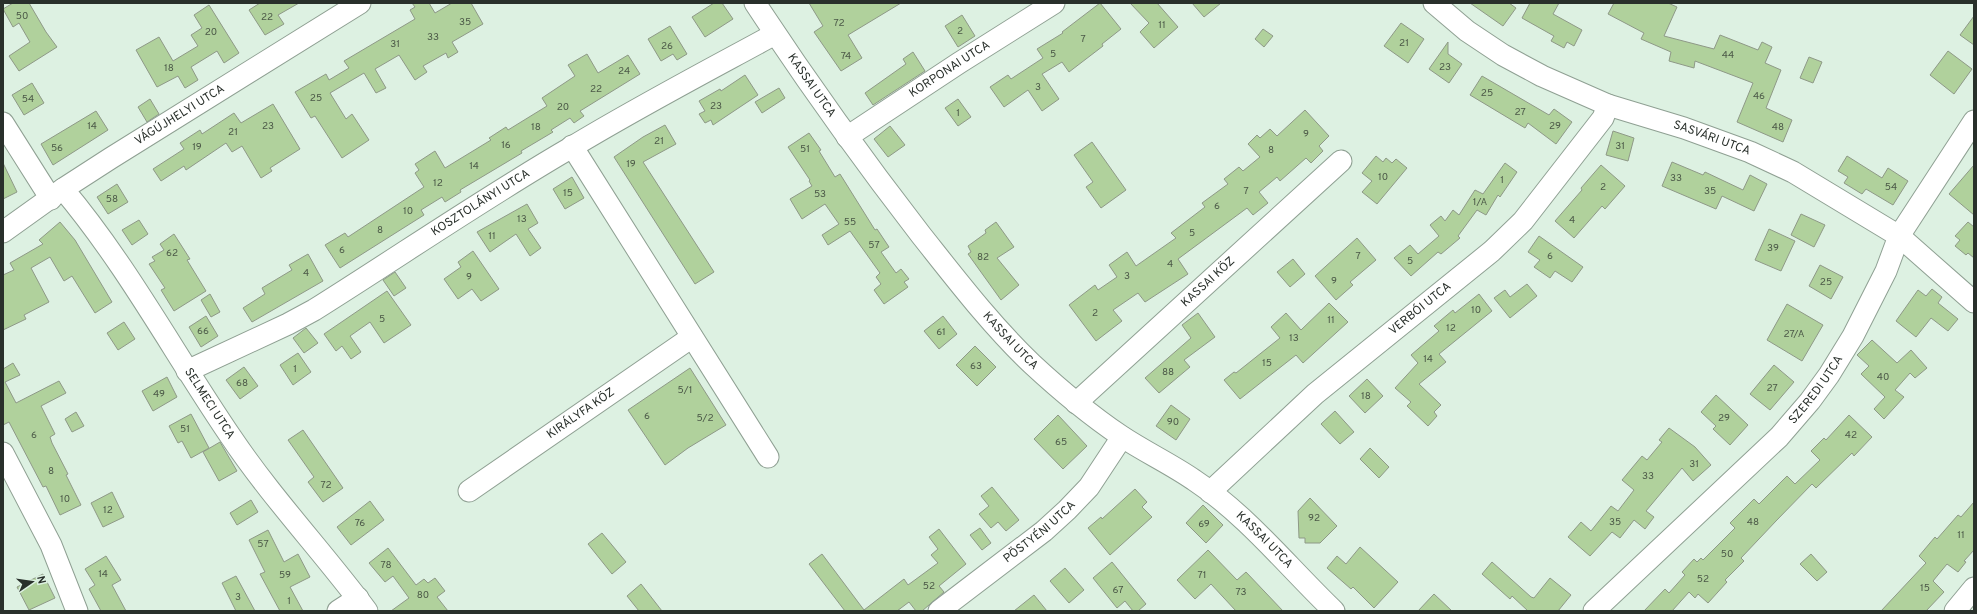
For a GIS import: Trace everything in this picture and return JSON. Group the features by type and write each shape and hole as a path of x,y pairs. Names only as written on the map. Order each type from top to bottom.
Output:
{"street":[{"name":"VÁGÚJHELYI UTCA","path":"3,232 57,194 360,3"},
{"name":"KASSAI UTCA","path":"755,3 847,137 901,209 991,322 1032,364 1076,403 1122,436 1194,480 1210,492 1252,528 1334,611"},
{"name":"KORPONAI UTCA","path":"847,137 1054,3"},
{"name":"SASVÁRI UTCA","path":"1434,3 1467,31 1503,55 1542,76 1608,105 1684,128 1750,152 1793,172 1899,236 1974,302"},
{"name":"KOSZTOLÁNYI UTCA","path":"187,371 288,324 314,310 478,204 572,146 663,94 775,34"},
{"name":"VERBÓI UTCA","path":"1210,492 1315,394 1492,251 1511,233 1523,221 1591,134 1603,118 1608,105"},
{"name":"SZEREDI UTCA","path":"1594,611 1779,437 1810,401 1829,375 1857,329 1886,272 1899,236 1974,122"},
{"name":"SELMECI UTCA","path":"3,123 57,194 115,257 187,371 263,482 362,605"},
{"path":"572,146 768,457"},
{"name":"KASSAI KÖZ","path":"1076,403 1341,161"},
{"name":"KIRÁLYFA KÖZ","path":"469,491 692,337"},
{"name":"PÖSTYÉNI UTCA","path":"939,611 1044,531 1067,510 1089,487 1122,436"},
{"path":"3,453 51,545 77,611"},
{"path":"1955,611 1974,588"},
{"path":"338,611 362,605"}],"building":[{"path":"13,3 29,3 46,32 57,47 19,71 9,56 30,42 19,23 13,27 3,9"},
{"path":"260,3 299,3 278,15 284,24 265,35 249,10"},
{"path":"412,3 429,3 435,13 452,3 471,3 483,24 452,42 458,52 448,58 446,53 423,66 427,72 415,80 399,55 375,69 386,88 376,93 364,73 330,93 346,119 352,114 369,140 342,158 315,116 311,118 295,92 326,74 329,80 349,68 344,61 415,19 410,10 415,7"},
{"path":"714,3 722,3 733,19 705,37 692,17"},
{"path":"809,3 901,3 848,35 862,58 841,71 814,32 823,26"},
{"path":"1100,3 1121,29 1102,44 1103,46 1069,72 1062,62 1042,74 1059,99 1042,111 1028,90 1004,107 990,87 1008,75 1011,79 1043,58 1037,49 1063,33 1062,32"},
{"path":"1130,3 1157,3 1178,27 1154,48 1140,32 1149,23"},
{"path":"1192,3 1221,3 1204,17"},
{"path":"1470,3 1509,3 1516,8 1503,26"},
{"path":"1530,3 1559,3 1553,14 1582,30 1574,46 1567,42 1564,48 1551,41 1554,36 1522,18"},
{"path":"1614,3 1668,3 1677,7 1664,36 1714,49 1720,35 1758,50 1762,42 1772,47 1765,63 1781,70 1766,108 1792,120 1783,142 1737,122 1753,83 1695,61 1694,68 1669,61 1671,52 1641,39 1644,33 1608,14"},
{"path":"209,5 239,53 224,63 217,51 191,67 198,80 185,88 178,76 157,87 136,50 159,37 173,61 198,46 191,35 202,28 194,15"},
{"path":"962,15 975,36 958,47 945,26"},
{"path":"1974,16 1974,45 1960,35"},
{"path":"1401,23 1424,39 1408,63 1384,46"},
{"path":"670,26 687,54 677,60 673,54 661,61 648,39"},
{"path":"1263,29 1273,36 1264,47 1255,39"},
{"path":"1448,42 1448,54 1462,64 1449,83 1429,69"},
{"path":"1948,51 1972,69 1954,94 1930,75"},
{"path":"913,52 925,71 873,105 865,93 906,64 903,59"},
{"path":"587,54 598,73 628,55 640,74 580,111 584,116 574,123 570,118 551,130 553,132 521,151 522,153 460,190 461,192 445,202 442,197 421,210 424,215 340,268 325,245 345,233 348,237 424,187 415,173 419,170 415,164 435,151 445,168 491,140 489,138 506,127 508,130 547,106 542,98 575,76 568,65"},
{"path":"1809,57 1822,62 1813,83 1800,78"},
{"path":"745,75 758,95 713,125 711,120 705,123 699,114 705,111 699,101 720,89 721,91"},
{"path":"1482,76 1549,115 1554,109 1572,122 1556,144 1528,123 1525,128 1470,95"},
{"path":"32,83 44,103 24,115 12,95"},
{"path":"779,88 785,98 762,113 755,102"},
{"path":"150,99 159,114 147,122 138,107"},
{"path":"958,99 971,117 958,126 945,108"},
{"path":"273,104 300,149 270,168 272,171 261,178 242,146 232,152 226,143 186,170 184,166 161,181 153,169 184,149 180,143 200,130 202,134 234,113 241,123"},
{"path":"1305,110 1329,136 1319,146 1323,151 1311,163 1306,158 1280,181 1277,177 1259,192 1268,203 1253,215 1247,208 1178,259 1188,274 1145,302 1138,293 1113,310 1122,321 1096,341 1069,305 1095,285 1098,290 1117,277 1109,265 1127,252 1136,266 1176,238 1171,233 1205,207 1202,203 1228,184 1224,179 1239,167 1243,171 1260,157 1248,144 1257,135 1260,138 1270,129 1277,136"},
{"path":"96,111 108,130 53,165 41,144"},
{"path":"665,125 676,144 643,162 714,272 695,284 614,157 643,137"},
{"path":"890,126 905,145 888,157 874,139"},
{"path":"1613,131 1634,138 1628,161 1606,155"},
{"path":"809,133 821,150 819,151 835,177 840,174 875,230 877,229 889,247 881,252 896,273 901,269 909,279 904,282 908,287 884,304 874,290 881,284 876,277 880,273 850,231 828,245 822,235 839,224 825,204 802,219 790,199 812,186 809,181 810,180 788,147"},
{"path":"1092,142 1126,190 1101,208 1086,187 1093,182 1074,155"},
{"path":"1376,156 1383,162 1386,158 1392,163 1396,159 1407,168 1377,204 1362,192 1372,181 1362,173"},
{"path":"1847,156 1882,178 1888,168 1908,181 1893,205 1866,189 1862,194 1844,183 1848,177 1838,171"},
{"path":"1672,162 1703,175 1705,172 1743,190 1750,175 1767,184 1754,211 1722,196 1716,209 1662,186"},
{"path":"3,163 17,192 3,199"},
{"path":"1505,163 1517,172 1500,197 1498,195 1486,215 1477,210 1458,236 1460,238 1441,254 1438,252 1411,276 1394,258 1410,245 1418,254 1439,236 1430,225 1441,216 1445,221 1453,210 1459,215 1475,190 1483,194"},
{"path":"1601,165 1625,186 1605,209 1602,206 1574,238 1555,221"},
{"path":"1974,165 1974,215 1949,194"},
{"path":"572,177 584,198 565,209 553,189"},
{"path":"117,184 128,202 108,214 97,197"},
{"path":"527,204 538,223 528,229 541,248 530,256 516,234 490,252 477,232"},
{"path":"1801,214 1825,225 1814,247 1791,235"},
{"path":"139,220 148,234 132,245 122,230"},
{"path":"60,222 75,240 112,302 95,313 72,276 64,281 50,257 31,268 49,302 24,315 26,319 3,330 3,275 14,270 10,263 43,244 39,240"},
{"path":"996,222 1014,247 997,258 1019,285 1001,300 968,254 971,252 968,246 986,233 985,230"},
{"path":"1968,222 1974,227 1974,258 1968,253 1966,255 1955,246 1960,240 1955,236"},
{"path":"1769,229 1795,241 1781,271 1755,260"},
{"path":"174,234 190,259 187,260 206,291 174,311 161,290 165,288 149,264 155,261 152,257 164,250 160,244"},
{"path":"1539,236 1583,267 1572,282 1555,271 1550,278 1534,267 1540,260 1528,252"},
{"path":"1357,238 1376,260 1350,282 1353,285 1336,300 1315,276"},
{"path":"473,251 499,289 481,301 472,289 458,299 444,279 461,267 458,262"},
{"path":"308,254 323,281 252,322 243,308 265,294 262,288 292,270 289,265"},
{"path":"1293,259 1305,274 1290,287 1277,272"},
{"path":"1820,265 1843,277 1831,299 1809,286"},
{"path":"395,272 406,288 394,296 383,280"},
{"path":"1527,284 1537,296 1510,318 1494,298 1505,290 1510,297"},
{"path":"1932,289 1942,297 1938,303 1958,319 1948,331 1931,318 1916,337 1896,321 1918,290 1926,296"},
{"path":"387,291 411,325 384,343 370,322 350,336 361,352 351,359 342,346 336,351 324,334"},
{"path":"210,294 220,312 211,317 201,300"},
{"path":"1479,294 1492,311 1439,354 1446,362 1419,384 1441,405 1434,412 1437,416 1428,426 1407,406 1411,402 1395,388 1418,363 1411,355 1439,331 1434,326 1453,310 1455,313"},
{"path":"1329,303 1348,322 1303,363 1296,355 1240,399 1224,380 1234,372 1236,373 1280,338 1271,327 1286,313 1301,330"},
{"path":"1787,304 1823,325 1802,361 1767,340"},
{"path":"1198,313 1215,337 1184,360 1190,367 1159,393 1145,378 1191,338 1182,325"},
{"path":"206,316 218,336 201,347 189,327"},
{"path":"943,316 957,334 939,349 924,331"},
{"path":"124,322 135,339 118,350 107,333"},
{"path":"306,328 318,343 304,353 293,338"},
{"path":"1872,340 1897,363 1911,350 1927,368 1915,378 1910,373 1895,390 1904,397 1884,419 1874,409 1885,397 1861,374 1869,366 1857,355"},
{"path":"975,346 996,367 977,386 956,365"},
{"path":"298,353 311,372 293,385 280,365"},
{"path":"13,363 20,375 5,382 16,403 59,381 66,393 41,406 55,434 50,437 52,443 68,474 66,475 81,505 60,515 46,486 43,487 9,422 3,425 3,369"},
{"path":"1774,365 1794,382 1770,410 1750,394"},
{"path":"244,367 258,386 240,399 226,380"},
{"path":"690,368 726,425 688,448 665,465 628,410"},
{"path":"167,377 177,397 153,411 142,391"},
{"path":"1367,379 1383,396 1365,413 1349,396"},
{"path":"1716,395 1748,425 1730,445 1713,429 1716,426 1701,412"},
{"path":"1171,405 1190,419 1176,440 1156,426"},
{"path":"1335,411 1354,432 1340,444 1321,424"},
{"path":"76,412 84,426 72,432 65,419"},
{"path":"191,414 209,448 191,458 182,441 178,443 169,426"},
{"path":"1058,415 1087,446 1063,469 1034,439"},
{"path":"1849,415 1872,437 1854,456 1852,453 1816,488 1812,484 1741,558 1744,561 1725,580 1727,582 1708,603 1698,594 1695,598 1689,592 1672,611 1644,611 1665,589 1669,593 1685,575 1682,572 1694,559 1697,562 1701,558 1703,560 1735,528 1730,523 1754,499 1759,504 1787,476 1795,484 1820,460 1811,451 1824,438 1826,440"},
{"path":"1669,428 1695,447 1711,465 1693,481 1682,468 1646,511 1654,517 1645,529 1634,520 1620,538 1612,532 1590,556 1568,537 1581,522 1591,531 1611,506 1618,511 1634,490 1622,480 1642,456 1647,460 1662,442 1659,440"},
{"path":"303,430 343,488 323,502 308,482 314,477 288,440"},
{"path":"220,442 237,471 219,481 203,452"},
{"path":"1370,448 1389,467 1379,478 1360,459"},
{"path":"992,487 1019,520 1006,531 998,522 991,528 979,514 989,506 981,496"},
{"path":"1135,489 1147,502 1142,507 1152,517 1110,555 1088,528 1101,517 1102,519"},
{"path":"112,492 124,517 103,527 91,503"},
{"path":"1310,498 1337,526 1320,543 1305,543 1305,538 1299,538 1298,511"},
{"path":"251,500 258,512 237,525 230,513"},
{"path":"370,501 384,520 351,545 337,527"},
{"path":"1974,502 1974,550 1964,561 1966,562 1958,572 1947,564 1933,581 1944,592 1926,611 1881,611 1926,563 1919,556 1935,537 1937,539 1958,515 1961,517"},
{"path":"1203,505 1223,525 1206,543 1186,523"},
{"path":"980,528 991,543 982,550 970,535"},
{"path":"939,529 966,564 939,586 944,592 922,611 916,611 909,602 897,611 845,611 809,564 822,554 864,610 904,579 908,585 938,563 931,555 938,549 929,537"},
{"path":"268,530 284,562 298,554 310,577 290,587 303,611 280,611 260,574 265,572 249,540"},
{"path":"602,533 626,562 612,574 588,544"},
{"path":"1360,547 1398,582 1374,608 1353,587 1351,589 1327,568 1337,556 1346,564"},
{"path":"388,548 416,585 424,579 428,583 435,578 445,591 437,597 448,611 391,611 409,598 393,576 385,582 369,563"},
{"path":"1208,550 1237,580 1246,572 1283,611 1236,611 1211,584 1195,599 1177,580"},
{"path":"1811,554 1827,572 1817,581 1800,564"},
{"path":"106,556 121,580 112,585 126,611 101,611 89,589 95,585 85,569"},
{"path":"1112,562 1146,604 1138,611 1133,611 1125,601 1117,608 1093,578"},
{"path":"1492,562 1531,597 1534,598 1550,578 1571,595 1558,611 1528,611 1512,596 1510,599 1482,574"},
{"path":"1065,568 1084,590 1069,603 1050,581"},
{"path":"43,574 55,598 29,610 17,587"},
{"path":"236,576 255,611 236,611 222,583"},
{"path":"641,584 662,611 639,611 627,596"},
{"path":"1434,594 1452,611 1418,611"},
{"path":"1034,595 1047,611 1014,611"}]}
